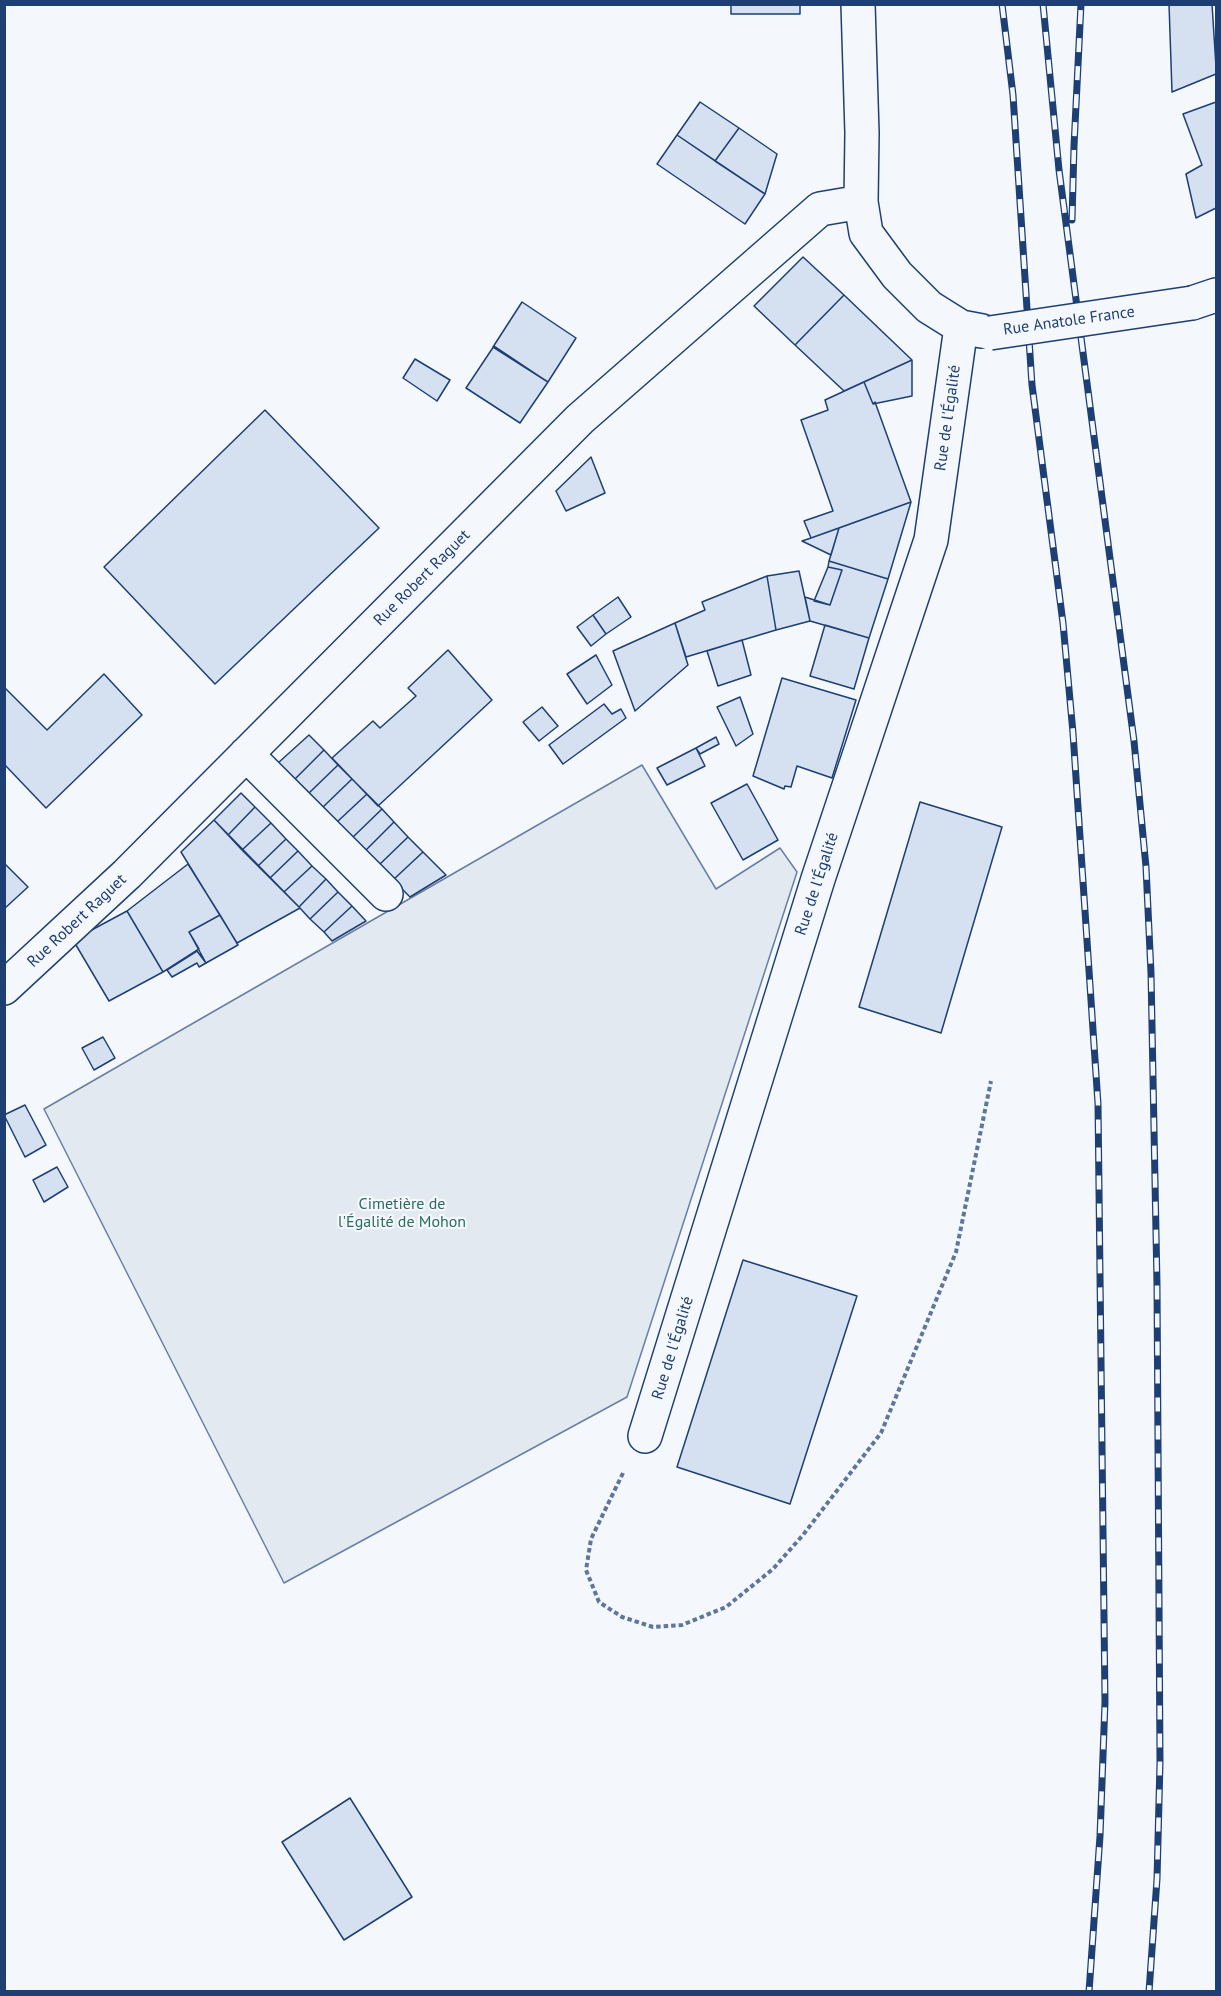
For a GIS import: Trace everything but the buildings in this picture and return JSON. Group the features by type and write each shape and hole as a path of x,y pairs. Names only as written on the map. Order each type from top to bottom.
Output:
{"street":[{"path":"858,4 862,134 861,202 866,233 897,275 929,307 975,330"},
{"name":"Rue Robert Raguet","path":"4,988 127,874 580,419 820,209 861,202"},
{"name":"Rue Anatole France","path":"975,330 1204,299"},
{"name":"Rue de l'Égalité","path":"645,1436 818,879 931,540 975,330"},
{"path":"246,754 386,894"}],"path":[{"path":"645,1436 615,1486 591,1539 586,1570 599,1602 622,1617 653,1627 682,1625 726,1607 773,1569 803,1535 881,1433 956,1252 991,1081"}],"green space":[{"name":"Cimetière de l'Égalité de Mohon","path":"642,765 716,889 780,848 797,872 627,1397 284,1583 44,1109"}],"railway":[{"path":"1002,4 1013,95 1032,385 1063,623 1073,733 1098,1104 1105,1702 1100,1836 1089,1992"},
{"path":"1043,4 1059,170 1134,741 1146,867 1151,973 1157,1285 1160,1762 1157,1879 1149,1992"},
{"path":"1072,220 1081,4"}]}
